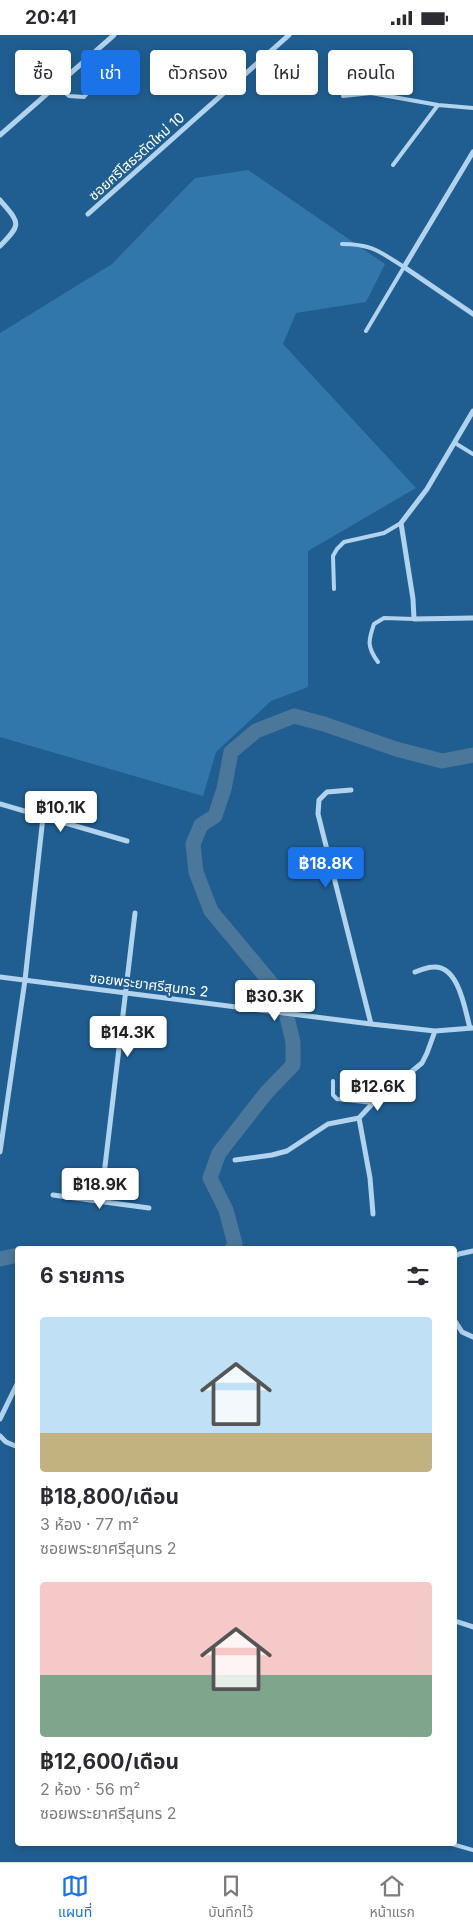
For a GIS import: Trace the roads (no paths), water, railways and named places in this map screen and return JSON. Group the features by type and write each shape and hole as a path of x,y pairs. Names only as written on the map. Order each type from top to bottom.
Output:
{"street":[{"path":"71,72 114,35"},
{"name":"ซอยศรีโสธรตัดใหม่ 10","path":"88,213 289,35"},
{"path":"0,135 45,95"},
{"path":"473,152 404,267 473,314"},
{"path":"0,200 16,218 14,232 0,246"},
{"path":"473,411 427,489 401,523 413,599 414,619 473,618"},
{"path":"351,790 327,792 319,800 318,814 371,1024"},
{"path":"0,804 127,841"},
{"path":"0,1152 24,980 43,817"},
{"path":"101,1200 135,913"},
{"path":"414,972 433,967 442,968 452,976 461,993 472,1028"},
{"name":"ซอยพระยาศรีสุนทร 2","path":"0,977 435,1031 472,1028"},
{"path":"235,1160 272,1155 286,1151 328,1124 359,1118 373,1103 422,1063 435,1031"},
{"path":"359,1118 369,1170 373,1214"},
{"path":"53,1195 150,1208"},
{"path":"457,1255 473,1251"},
{"path":"457,1324 462,1332 473,1337"},
{"path":"0,1419 15,1388"},
{"path":"0,1436 6,1442 15,1446"},
{"path":"457,1622 473,1627"}],"lane":[{"path":"343,96 371,93 438,105 473,108"},
{"path":"69,95 84,97 86,95"},
{"path":"393,165 438,105"},
{"path":"342,244 359,244 373,247 404,267 366,331"},
{"path":"455,443 473,455"},
{"path":"334,589 333,556 344,542 384,533 401,523"},
{"path":"378,662 370,651 370,636 374,624 384,618 414,619"},
{"path":"333,1081 333,1095 337,1099 373,1103"},
{"path":"457,1845 473,1850"}],"waterway":[{"path":"234,1246 235,1244 226,1210 210,1178 219,1153 266,1093 293,1065 293,1042 282,996 211,911 196,872 193,844 201,825 215,816 224,789 231,752 256,731 294,716 324,724 396,749 442,761 473,755"},
{"path":"0,1259 15,1256"}]}
